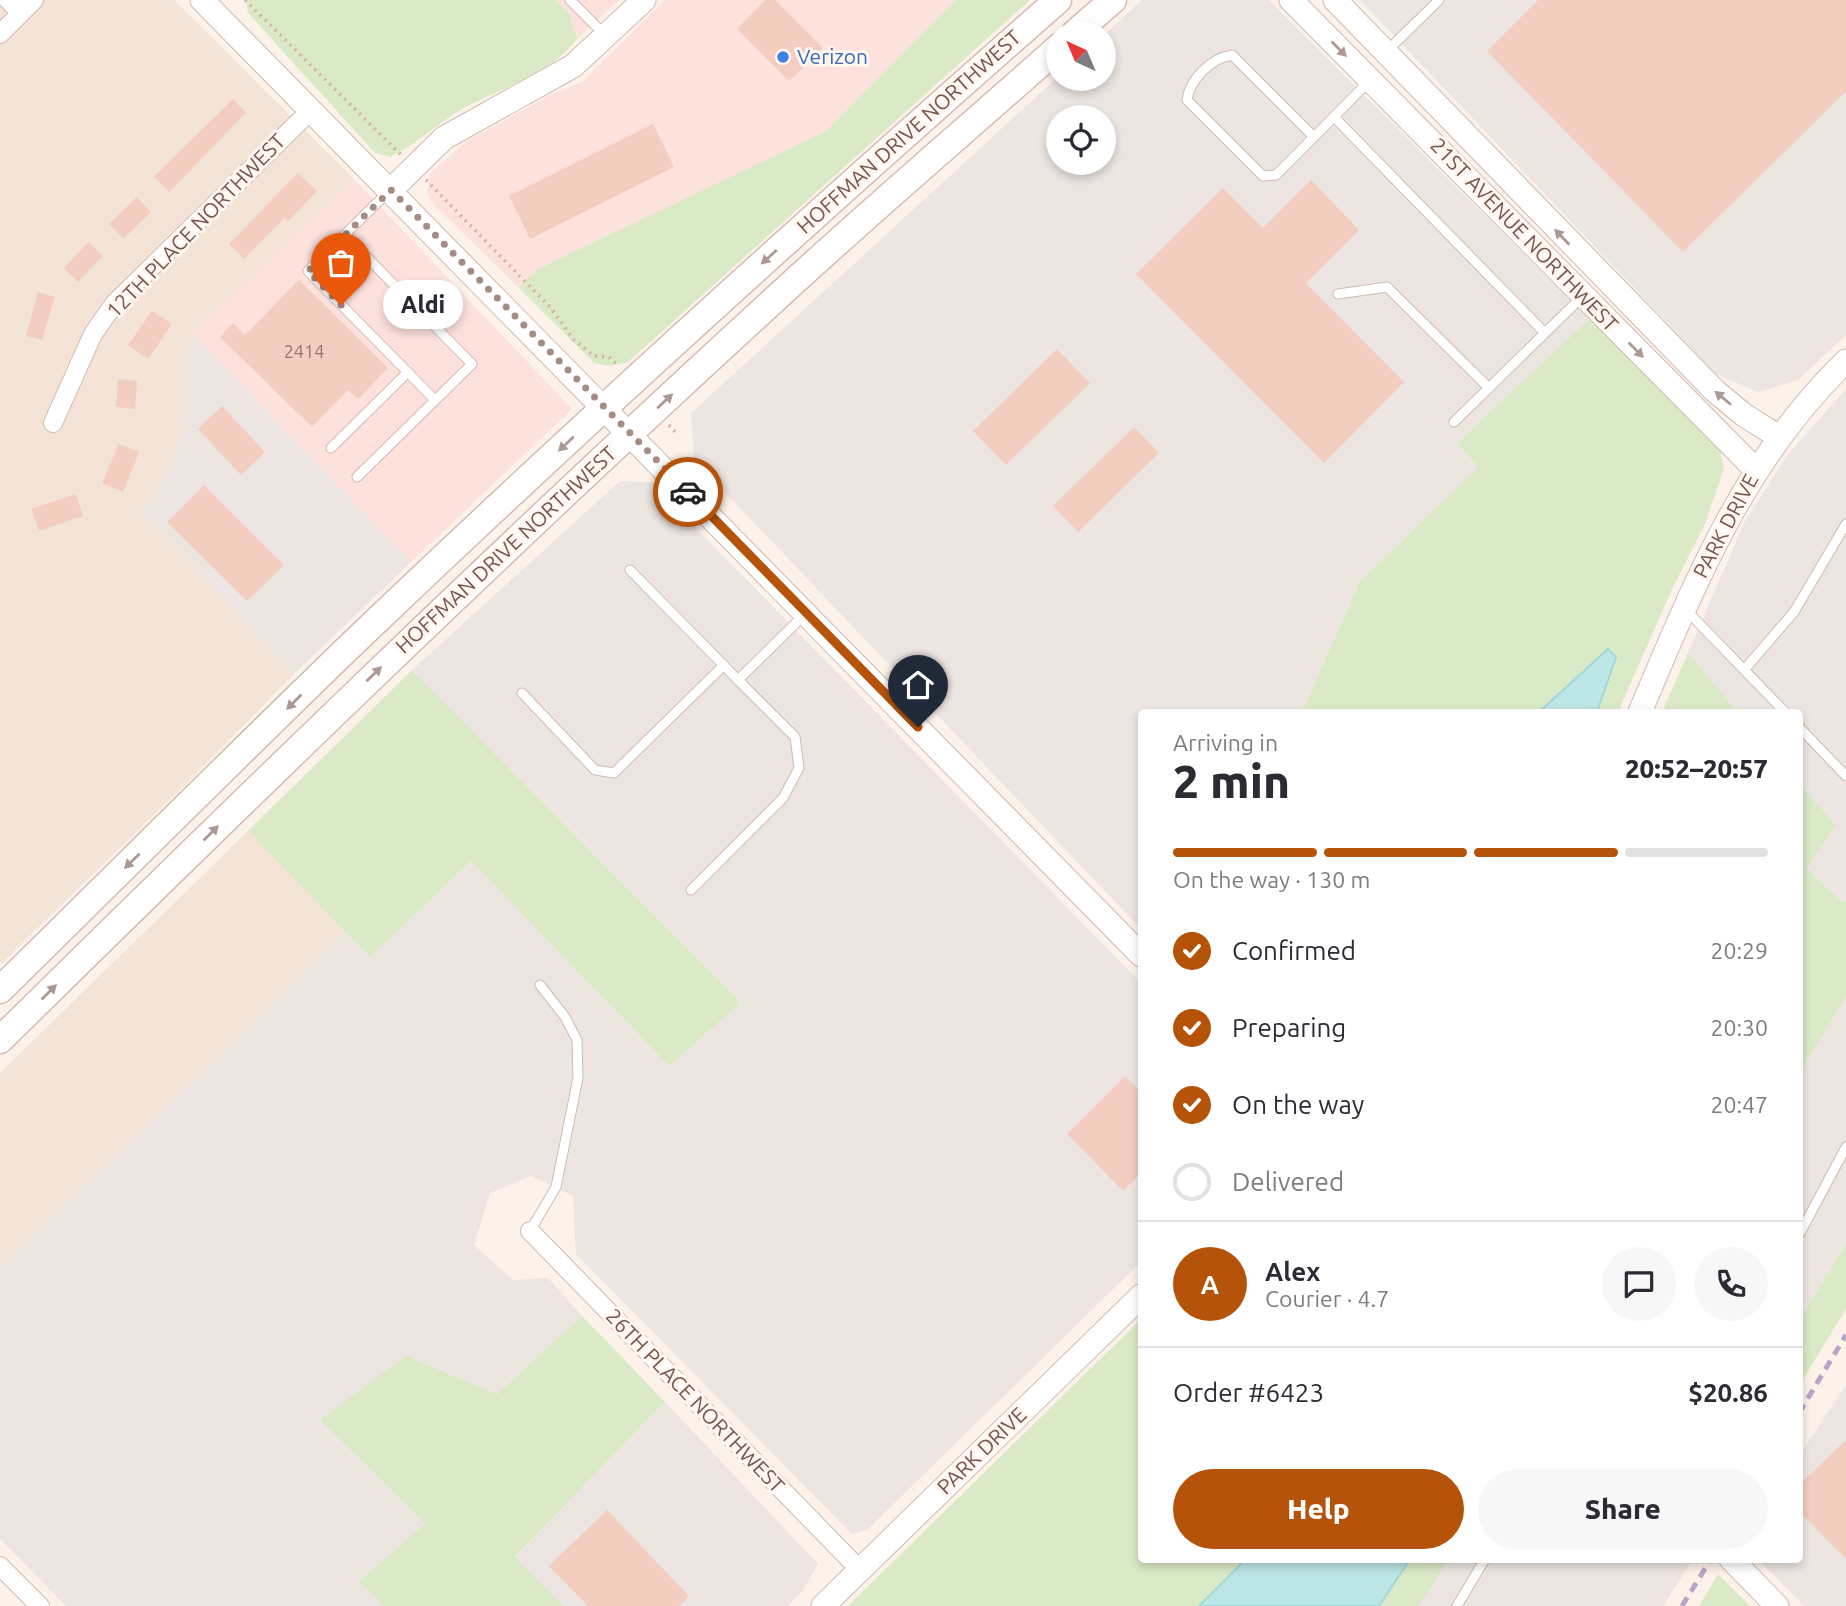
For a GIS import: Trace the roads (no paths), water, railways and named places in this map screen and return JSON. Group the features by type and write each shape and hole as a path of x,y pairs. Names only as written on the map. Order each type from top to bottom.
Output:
{"main road":[{"name":"HOFFMAN DRIVE NORTHWEST","path":"0,990 348,648 605,407 1059,0"},
{"path":"1089,21 1113,0"},
{"name":"HOFFMAN DRIVE NORTHWEST","path":"0,1040 324,721 630,433 789,287 1046,59"}],"street":[{"path":"8,0 21,13"},
{"path":"0,34 34,0"},
{"path":"391,190 413,166 460,127 557,76 607,37 644,0"},
{"name":"21ST AVENUE NORTHWEST","path":"1291,0 1756,470"},
{"name":"21ST AVENUE NORTHWEST","path":"1335,0 1715,391 1779,437"},
{"path":"208,2 1138,952"},
{"name":"12TH PLACE NORTHWEST","path":"53,423 93,334 114,304 311,110"},
{"name":"PARK DRIVE","path":"1641,709 1722,526 1779,437 1846,361"},
{"name":"26TH PLACE NORTHWEST","path":"530,1231 860,1570"},
{"name":"PARK DRIVE","path":"823,1606 1138,1299"},
{"path":"1735,1563 1777,1606"},
{"path":"0,1566 40,1606"}],"lane":[{"path":"570,0 607,37"},
{"path":"1384,53 1439,0"},
{"path":"1314,137 1233,55 1218,57 1189,86 1187,100 1264,176 1276,175 1314,137 1334,117 1370,80"},
{"path":"1334,117 1545,333"},
{"path":"391,190 308,271 435,400"},
{"path":"345,235 472,364 357,478"},
{"path":"1338,294 1387,287 1489,388"},
{"path":"1454,422 1583,296"},
{"path":"331,448 408,372"},
{"path":"1744,670 1794,612 1846,524"},
{"path":"630,570 795,737 799,768 783,798 691,890"},
{"path":"1684,608 1782,709"},
{"path":"738,680 806,613"},
{"path":"522,693 595,770 614,773 724,665"},
{"path":"1803,731 1846,776"},
{"path":"530,1231 555,1187 578,1078 577,1040 565,1017 540,985"},
{"path":"1803,1228 1846,1147"},
{"path":"1457,1606 1483,1563"}],"water":[{"path":"1608,649 1616,657 1598,709 1542,709"},
{"path":"1242,1563 1407,1563 1379,1606 1199,1606"}],"railway":[{"path":"1803,1406 1846,1335"},
{"path":"1682,1606 1709,1563"}],"place":[{"name":"Verizon","path":"783,57"},
{"name":"Aldi","path":"341,305"}]}
